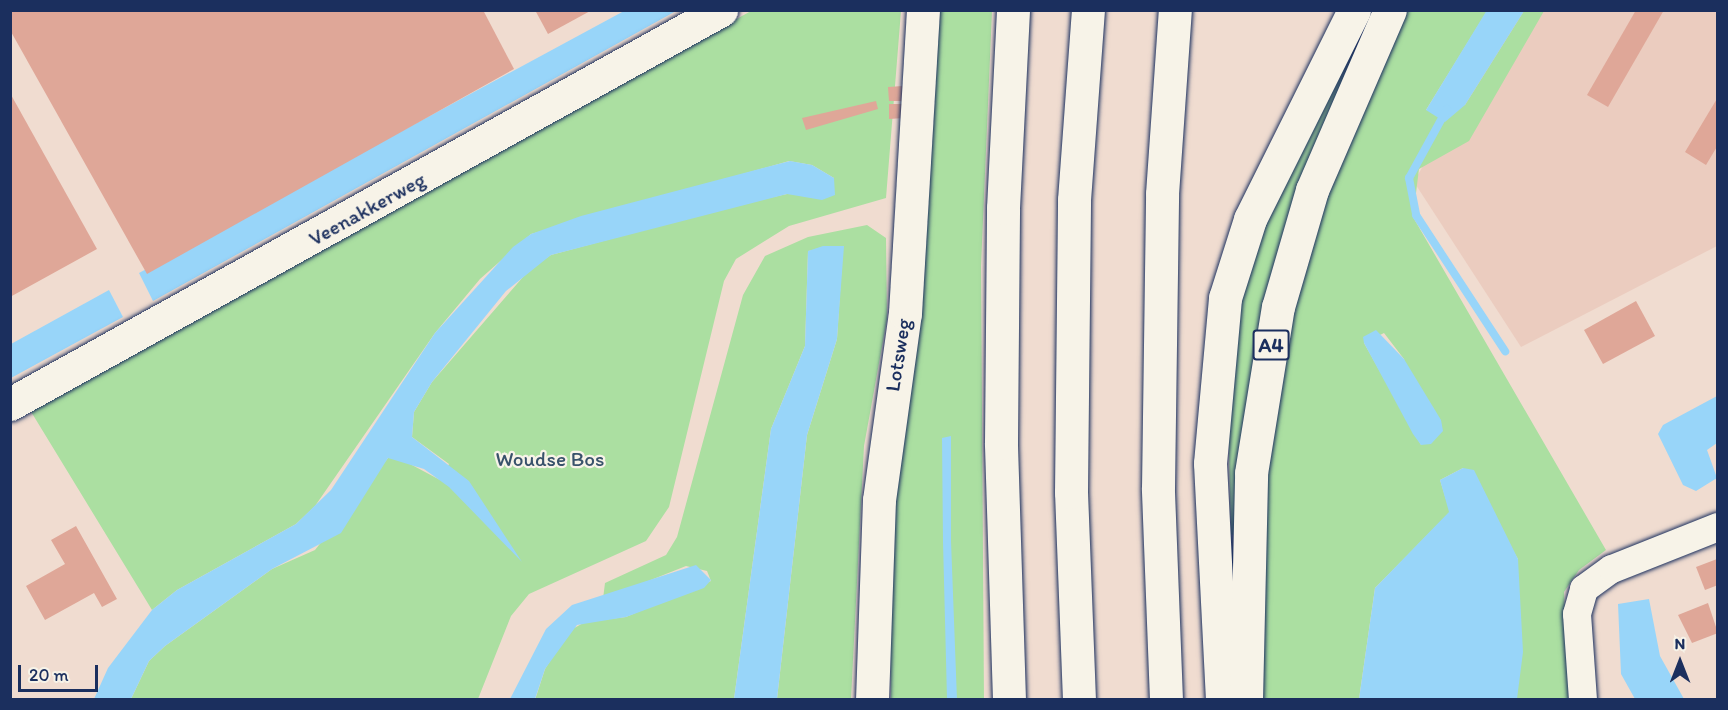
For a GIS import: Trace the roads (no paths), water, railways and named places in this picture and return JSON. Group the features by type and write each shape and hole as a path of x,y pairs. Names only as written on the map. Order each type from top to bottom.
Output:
{"main road":[{"name":"Veenakkerweg","path":"10,404 721,10"},
{"name":"Lotsweg","path":"872,699 879,500 905,313 923,10"},
{"path":"1009,699 1002,374 1013,10"},
{"path":"1079,699 1071,492 1074,246 1088,10"},
{"path":"1166,699 1158,464 1162,194 1175,10"},
{"name":"A4","path":"1222,699 1210,463 1225,298 1250,219 1354,10"},
{"name":"A4","path":"1246,699 1251,473 1278,307 1312,190 1390,10"}],"street":[{"path":"1583,699 1578,614 1584,589 1612,569 1718,527"}],"water":[{"path":"1487,10 1524,11 1465,105 1445,122 1426,110"},
{"path":"624,11 676,11 153,301 139,273"},
{"path":"790,161 812,165 834,178 835,195 822,200 787,194 551,255 506,291 432,382 414,412 412,437 469,481 522,562 449,487 424,469 388,458 341,533 272,569 165,646 149,661 131,699 94,699 108,668 152,610 177,590 296,524 331,490 435,333 513,247 531,234 581,216"},
{"path":"823,246 844,246 837,339 807,435 777,699 734,699 771,429 805,346 808,251"},
{"path":"109,290 123,317 11,378 11,344"},
{"path":"1376,330 1404,359 1441,420 1443,431 1431,444 1421,445 1413,434 1364,343 1363,337"},
{"path":"1717,396 1717,443 1707,450 1717,478 1696,491 1683,485 1658,434 1663,425"},
{"path":"951,436 951,541 957,700 947,699 943,542 942,438"},
{"path":"1463,468 1474,470 1518,559 1523,652 1517,699 1359,699 1375,588 1449,512 1440,480"},
{"path":"696,565 711,580 704,588 626,617 577,625 545,669 535,699 510,699 546,629 572,605"},
{"path":"1649,599 1660,656 1684,699 1635,699 1621,674 1618,604"}],"waterway":[{"path":"1447,109 1409,178 1416,215 1505,351"}],"park label":[{"name":"Woudse Bos","path":"550,459"}]}
